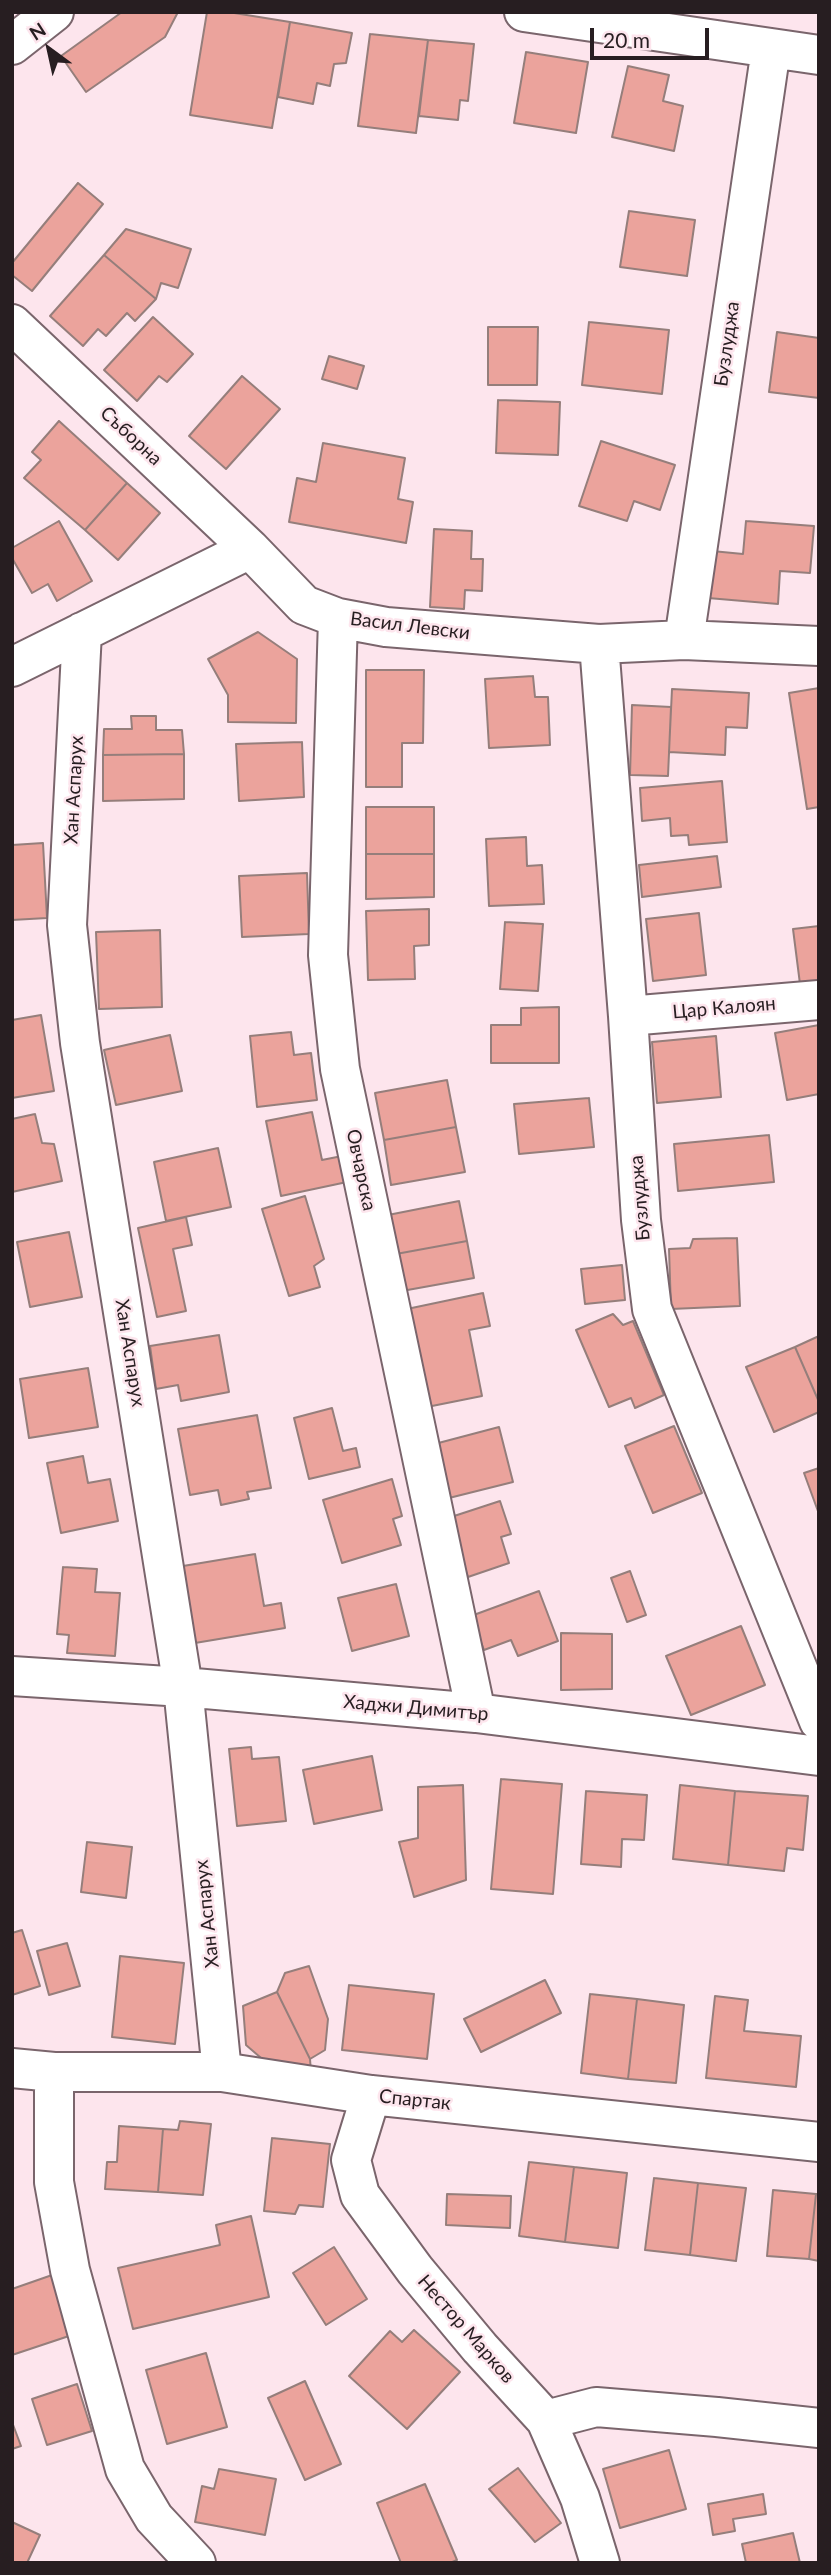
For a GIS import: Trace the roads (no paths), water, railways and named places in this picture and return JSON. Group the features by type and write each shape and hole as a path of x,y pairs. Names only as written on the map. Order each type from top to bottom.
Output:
{"street":[{"path":"12,45 54,12"},
{"path":"524,12 819,55"},
{"name":"Бузлуджа","path":"684,640 771,49"},
{"name":"Съборна","path":"12,324 250,549"},
{"path":"12,667 250,549"},
{"name":"Васил Левски","path":"250,549 304,605 338,618 386,627 599,645 684,640 819,646"},
{"name":"Овчарска","path":"338,618 328,955 340,1069 475,1713"},
{"name":"Хан Аспарух","path":"82,632 67,925 80,1043 183,1687 222,2072"},
{"name":"Бузлуджа","path":"599,645 628,1016 640,1220 652,1309 819,1721"},
{"name":"Цар Калоян","path":"628,1016 819,1000"},
{"name":"Хаджи Димитър","path":"12,1676 183,1687 475,1713 819,1756"},
{"name":"Спартак","path":"12,2068 54,2072 222,2072 371,2095 819,2142"},
{"path":"54,2072 54,2182 71,2270 125,2469 154,2518 196,2563"},
{"name":"Нестор Марков","path":"371,2095 351,2160 360,2195 415,2270 480,2348 546,2420 580,2498 600,2563"},
{"path":"546,2420 596,2407 819,2428"}]}
